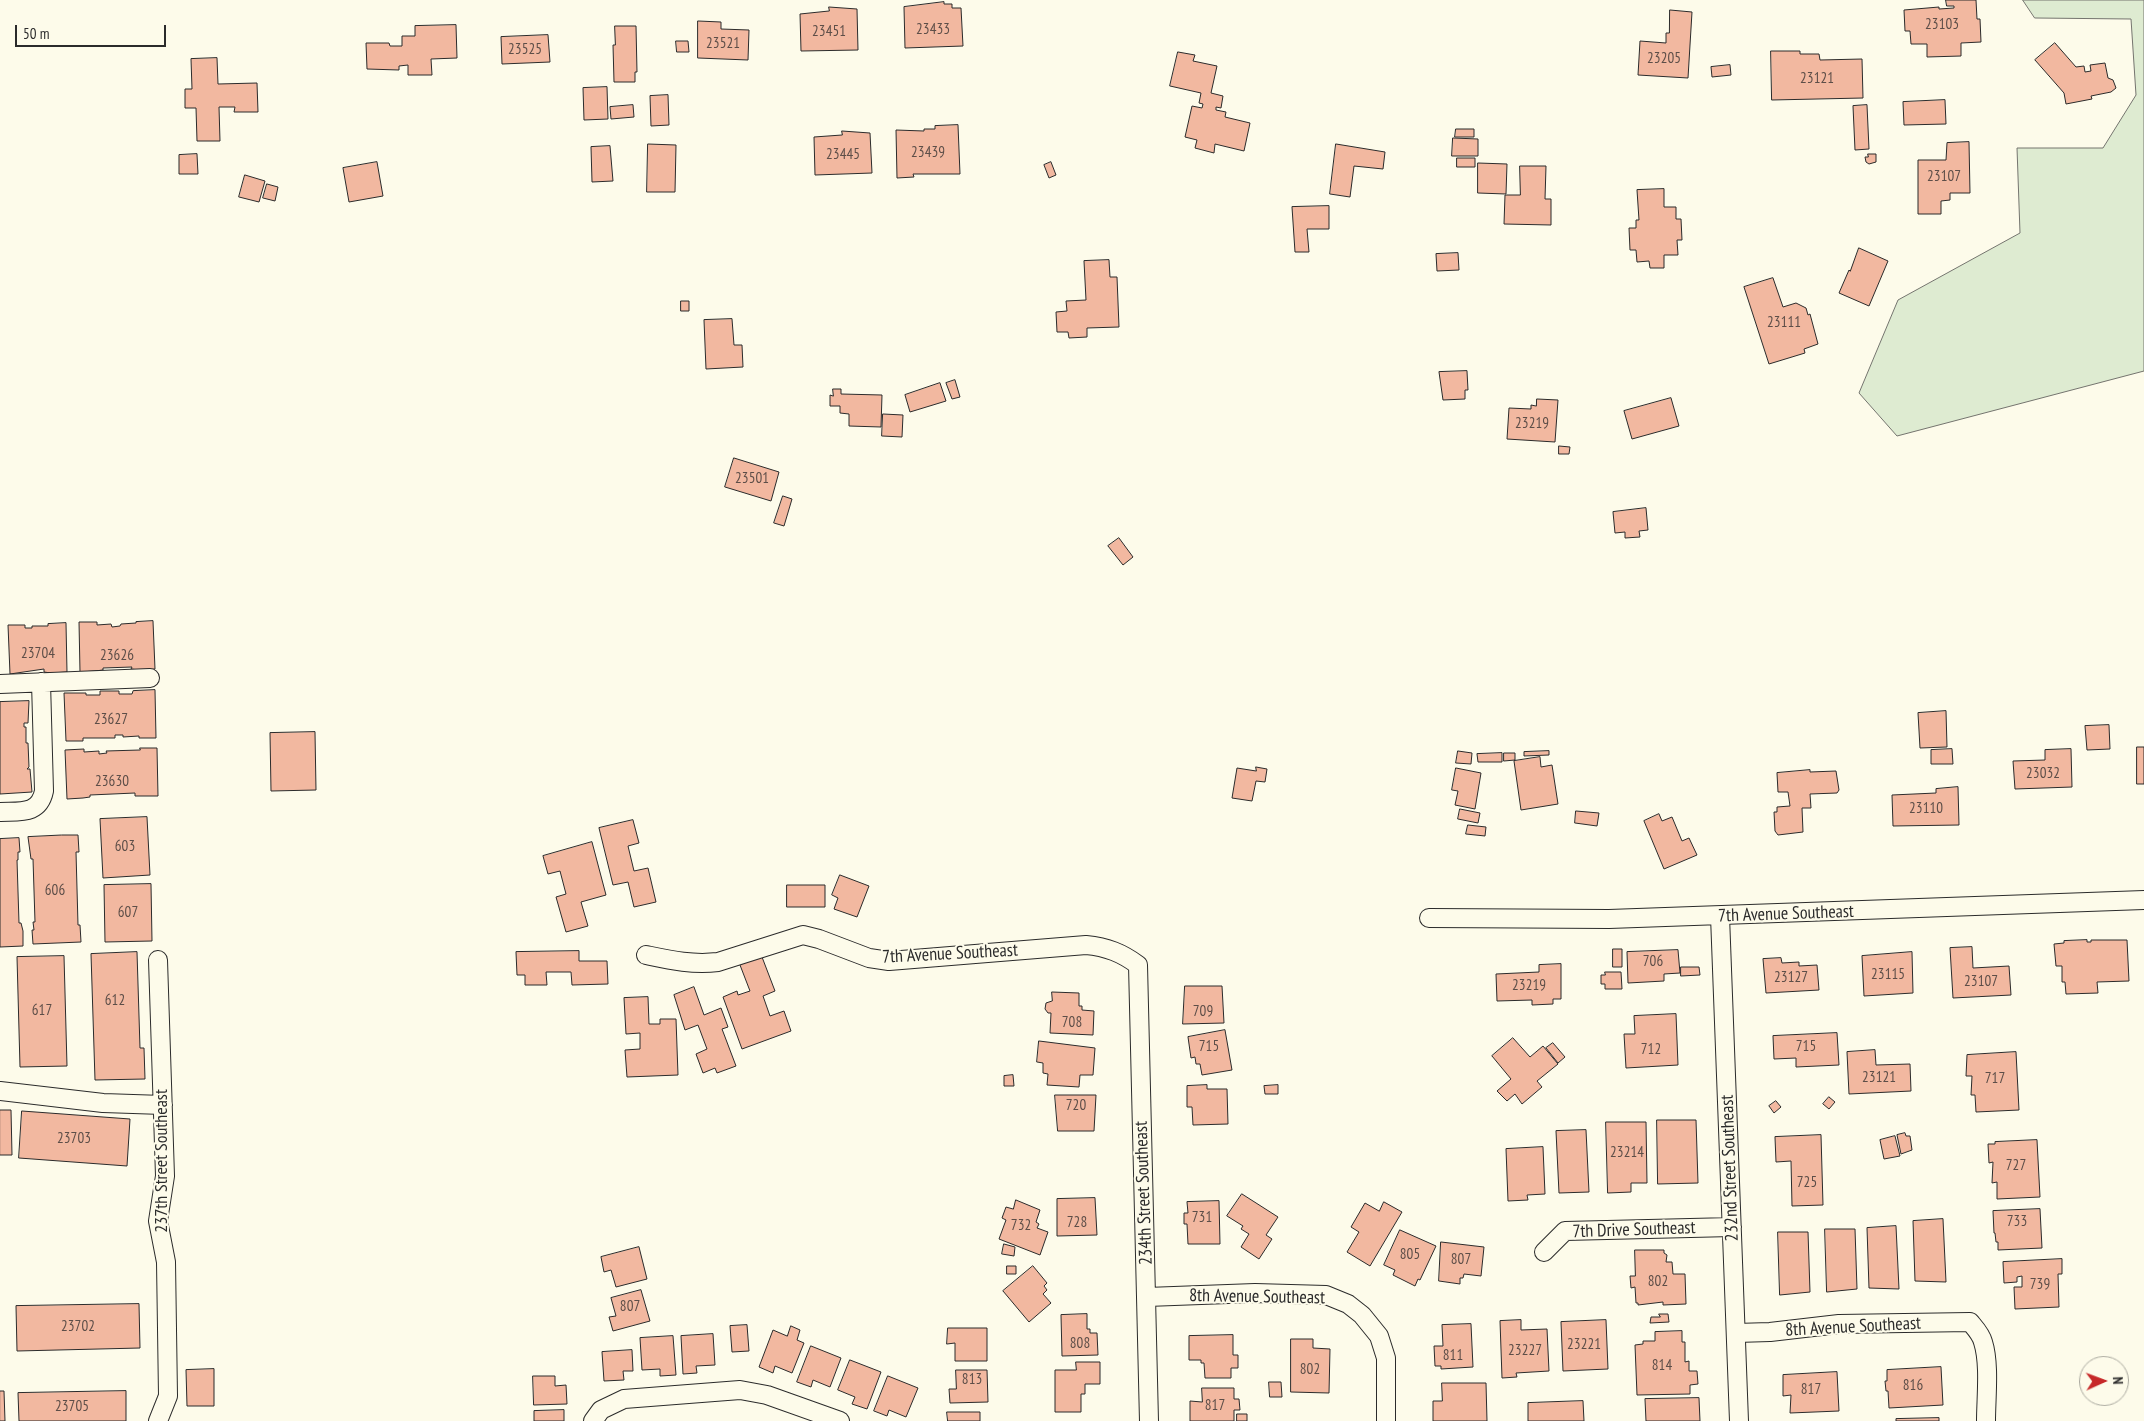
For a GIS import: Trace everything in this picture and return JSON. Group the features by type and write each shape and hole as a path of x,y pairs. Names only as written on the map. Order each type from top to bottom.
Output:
{"street":[{"path":"0,684 150,678"},
{"path":"0,812 36,807 42,800 44,791 41,682"},
{"name":"7th Avenue Southeast","path":"1429,918 1609,919 2144,900"},
{"name":"232nd Street Southeast","path":"1720,916 1739,1421"},
{"name":"7th Avenue Southeast","path":"646,955 683,963 704,964 718,962 803,935 818,938 869,958 888,961 1086,945 1100,946 1122,954 1138,965"},
{"name":"237th Street Southeast","path":"158,960 165,1176 158,1221 166,1262 168,1396 158,1421"},
{"name":"234th Street Southeast","path":"1138,965 1149,1421"},
{"path":"0,1091 136,1106 162,1105"},
{"name":"7th Drive Southeast","path":"1544,1252 1564,1231 1732,1227"},
{"name":"8th Avenue Southeast","path":"1147,1297 1255,1294 1326,1295 1348,1304 1362,1315 1379,1336 1386,1358 1386,1421"},
{"name":"8th Avenue Southeast","path":"1736,1333 1770,1332 1839,1324 1970,1322 1979,1332 1983,1342 1986,1361 1986,1421"},
{"path":"597,1415 624,1399 740,1390 767,1395 840,1421"}],"green space":[{"path":"2023,0 2144,0 2144,371 1897,436 1859,393 1898,300 2020,233 2017,148 2103,148 2136,95 2131,19 2035,18"}],"building":[{"path":"1946,0 1976,0 1977,19 1980,19 1981,42 1961,43 1961,56 1927,57 1927,44 1911,44 1910,31 1905,31 1904,10 1939,7 1939,9 1954,8 1954,6 1947,6"},
{"path":"944,2 944,4 952,4 952,8 961,8 963,46 905,48 904,7"},
{"path":"829,7 857,9 858,50 801,51 800,14 829,11"},
{"path":"1670,10 1692,12 1688,78 1638,75 1640,41 1666,43 1666,33 1669,33"},
{"path":"698,21 721,22 721,29 749,30 748,60 698,58"},
{"path":"456,25 457,58 431,59 432,75 408,75 408,65 399,66 399,70 367,69 366,43 389,43 390,46 402,46 402,36 415,36 415,26"},
{"path":"615,26 636,26 637,72 635,72 635,82 614,82 613,45 615,45"},
{"path":"548,35 550,62 502,64 501,37"},
{"path":"676,41 688,41 689,52 677,52"},
{"path":"2055,43 2076,67 2084,66 2085,72 2091,71 2090,65 2105,63 2108,78 2113,80 2116,88 2111,92 2091,96 2092,99 2066,104 2064,93 2035,60"},
{"path":"1771,51 1800,51 1800,54 1819,54 1820,60 1862,59 1863,98 1772,100"},
{"path":"1178,52 1195,55 1193,61 1217,66 1211,93 1223,96 1221,108 1216,107 1216,110 1226,112 1225,117 1250,123 1244,151 1215,144 1214,153 1195,148 1197,140 1185,137 1192,106 1202,108 1203,104 1199,103 1201,93 1170,86"},
{"path":"217,58 218,84 257,83 258,112 234,112 235,107 219,107 220,141 197,141 196,108 185,108 185,89 192,89 191,59"},
{"path":"1730,65 1731,75 1712,77 1711,67"},
{"path":"607,87 608,119 584,120 583,88"},
{"path":"668,95 669,125 651,126 650,96"},
{"path":"1945,100 1946,124 1904,125 1903,102"},
{"path":"633,105 634,117 611,119 610,107"},
{"path":"1867,105 1869,149 1855,150 1853,106"},
{"path":"958,125 960,174 913,174 914,177 897,178 896,130 924,131 924,129 935,129 935,126"},
{"path":"1456,129 1474,129 1474,137 1455,137"},
{"path":"842,131 870,133 872,173 815,175 814,137 842,135"},
{"path":"1453,138 1478,139 1478,156 1452,156"},
{"path":"1969,142 1970,193 1950,193 1950,200 1941,201 1941,214 1918,214 1918,160 1946,160 1947,143"},
{"path":"648,144 676,145 675,192 647,192"},
{"path":"1336,144 1385,152 1383,169 1354,166 1350,197 1330,194"},
{"path":"610,146 613,181 592,182 591,147"},
{"path":"197,154 198,174 179,174 179,155"},
{"path":"1868,154 1876,154 1876,162 1869,164 1866,162 1865,157 1868,157"},
{"path":"1457,158 1475,158 1475,167 1457,167"},
{"path":"377,162 383,196 349,202 343,168"},
{"path":"1051,162 1056,175 1049,178 1044,165"},
{"path":"1478,163 1507,164 1506,194 1478,193"},
{"path":"1520,166 1546,166 1545,199 1551,199 1551,225 1504,224 1505,195 1520,195"},
{"path":"245,175 265,181 259,202 239,197"},
{"path":"267,184 278,187 275,201 263,198"},
{"path":"1664,189 1664,207 1676,207 1676,219 1681,219 1682,240 1677,240 1678,255 1664,255 1664,268 1650,268 1649,261 1637,262 1636,250 1630,250 1629,228 1636,228 1636,220 1639,220 1637,190"},
{"path":"1329,206 1329,229 1307,229 1309,252 1295,252 1292,207"},
{"path":"1859,248 1888,261 1869,306 1839,293"},
{"path":"1458,253 1459,270 1437,271 1436,254"},
{"path":"1109,260 1110,277 1117,277 1119,327 1087,328 1087,337 1069,338 1068,332 1057,332 1056,312 1067,311 1066,301 1086,300 1084,261"},
{"path":"1773,278 1783,307 1796,303 1806,308 1808,315 1810,314 1818,344 1804,349 1805,353 1769,364 1744,287"},
{"path":"681,301 689,301 689,311 681,311"},
{"path":"732,319 734,345 742,345 743,367 706,369 704,320"},
{"path":"1467,371 1468,390 1465,390 1465,399 1443,400 1439,372"},
{"path":"955,380 960,397 952,399 946,383"},
{"path":"940,383 946,401 910,412 905,395"},
{"path":"833,389 841,389 841,394 882,395 881,427 849,426 849,414 840,413 840,406 830,406 830,395 833,396"},
{"path":"1671,398 1679,426 1632,439 1624,411"},
{"path":"1537,399 1558,400 1555,442 1507,439 1509,408 1531,409 1531,405 1536,406"},
{"path":"883,414 903,415 902,437 882,436"},
{"path":"1559,446 1570,447 1569,454 1559,454"},
{"path":"734,458 779,472 771,501 725,487"},
{"path":"783,496 792,499 784,526 774,523"},
{"path":"1646,508 1648,530 1639,531 1640,537 1625,538 1625,532 1615,533 1613,512"},
{"path":"1119,538 1133,557 1123,565 1108,546"},
{"path":"153,621 155,669 139,670 131,669 132,667 103,668 103,670 80,672 79,622 97,622 97,625 111,624 112,627 120,626 121,624"},
{"path":"66,623 67,672 51,673 44,672 44,669 10,674 8,625 25,625 25,628 32,628 32,626"},
{"path":"155,690 156,738 115,735 115,738 83,738 83,741 66,741 64,693 100,695 100,691 119,691 119,694 132,694 133,691"},
{"path":"29,701 28,723 24,723 24,727 26,727 26,743 28,743 29,767 27,769 30,769 32,792 0,794 0,702"},
{"path":"1946,711 1947,747 1920,748 1918,713"},
{"path":"2109,725 2110,749 2087,750 2085,726"},
{"path":"315,732 316,790 271,791 270,733"},
{"path":"2137,747 2144,747 2144,784 2137,784"},
{"path":"140,748 157,748 158,796 135,796 135,793 90,795 90,797 67,799 65,750 84,749 84,752 99,751 99,754 107,753 106,751 140,750"},
{"path":"1952,749 1953,764 1931,764 1931,750"},
{"path":"2071,749 2072,787 2015,789 2013,761 2045,760 2045,750"},
{"path":"1458,751 1472,753 1471,764 1456,763"},
{"path":"1549,751 1549,755 1524,756 1524,752"},
{"path":"1502,753 1502,762 1478,762 1477,754"},
{"path":"1504,753 1515,753 1515,760 1504,761"},
{"path":"1540,757 1541,767 1552,765 1558,804 1521,810 1514,761"},
{"path":"1256,767 1267,769 1265,782 1256,781 1252,801 1232,798 1237,768 1256,771"},
{"path":"1456,768 1481,773 1475,809 1455,805 1458,791 1452,790"},
{"path":"1810,770 1810,772 1836,771 1839,790 1837,793 1810,794 1811,808 1802,808 1803,832 1778,835 1775,831 1774,812 1777,812 1777,807 1790,806 1788,792 1778,792 1777,773"},
{"path":"1958,787 1959,825 1893,826 1892,795 1936,793 1936,789"},
{"path":"1460,809 1480,813 1478,823 1458,819"},
{"path":"1576,811 1599,813 1597,826 1575,823"},
{"path":"1659,814 1662,821 1672,817 1682,841 1689,838 1697,855 1664,869 1644,821"},
{"path":"147,817 150,875 103,878 100,819"},
{"path":"633,820 639,843 628,846 634,871 648,868 656,902 634,907 628,882 613,885 599,828"},
{"path":"1468,825 1486,827 1485,836 1466,834"},
{"path":"78,835 79,852 76,852 78,925 80,925 81,942 33,944 32,930 34,930 33,922 35,922 33,859 31,859 28,837"},
{"path":"19,838 20,852 18,852 17,860 19,923 21,923 23,931 23,946 0,947 0,839"},
{"path":"592,842 606,895 581,902 588,926 566,932 556,897 566,894 560,871 548,874 543,856"},
{"path":"840,875 869,886 857,917 834,909 838,898 832,895"},
{"path":"151,884 152,941 105,942 104,885"},
{"path":"787,885 825,885 825,907 787,907"},
{"path":"2087,940 2087,942 2091,942 2091,940 2127,940 2129,981 2097,982 2098,993 2066,994 2065,982 2062,982 2062,966 2056,966 2054,944 2064,943 2064,941"},
{"path":"1972,947 1973,968 2009,966 2011,995 1953,998 1950,948"},
{"path":"1613,949 1622,949 1622,967 1613,967"},
{"path":"1678,950 1680,973 1664,974 1664,981 1628,983 1627,952"},
{"path":"579,951 579,961 607,961 608,984 572,985 571,972 546,972 547,985 525,985 525,975 517,975 516,952"},
{"path":"137,952 140,1048 144,1048 145,1079 95,1080 91,954"},
{"path":"1912,952 1913,993 1864,996 1862,956"},
{"path":"64,956 67,1066 20,1067 17,957"},
{"path":"762,957 775,991 763,996 770,1016 784,1011 791,1031 742,1049 723,997 737,991 738,995 750,991 740,965"},
{"path":"1781,958 1782,963 1799,962 1799,966 1817,965 1819,990 1766,993 1763,959"},
{"path":"1561,964 1561,999 1553,999 1553,1004 1532,1005 1532,1000 1497,1001 1496,974 1539,972 1539,965"},
{"path":"1681,967 1699,967 1700,975 1681,976"},
{"path":"1605,972 1621,972 1622,989 1605,989 1605,984 1601,984 1601,975 1605,975"},
{"path":"1185,986 1222,986 1224,1023 1183,1024"},
{"path":"694,987 704,1015 721,1008 728,1027 722,1029 736,1066 717,1073 715,1068 703,1073 696,1054 707,1049 698,1025 685,1030 674,995"},
{"path":"1052,992 1079,993 1079,1006 1082,1006 1082,1010 1094,1011 1093,1035 1050,1033 1051,1013 1048,1013 1045,1009 1046,1003 1052,1001"},
{"path":"648,997 649,1024 660,1024 660,1019 676,1019 678,1075 627,1077 625,1050 640,1049 640,1033 626,1034 624,998"},
{"path":"1676,1014 1678,1065 1626,1068 1624,1034 1635,1034 1634,1016"},
{"path":"1225,1030 1232,1070 1202,1075 1200,1064 1196,1064 1195,1057 1191,1058 1188,1037"},
{"path":"1837,1033 1839,1065 1796,1067 1796,1058 1774,1059 1773,1036"},
{"path":"1513,1038 1530,1057 1543,1046 1558,1064 1537,1081 1542,1087 1522,1104 1515,1094 1507,1101 1497,1091 1511,1079 1492,1056"},
{"path":"1039,1041 1095,1048 1093,1075 1080,1075 1079,1087 1047,1085 1048,1074 1043,1073 1043,1063 1037,1062"},
{"path":"1553,1043 1565,1057 1558,1063 1546,1048"},
{"path":"1875,1050 1876,1065 1910,1064 1911,1091 1849,1094 1847,1052"},
{"path":"2016,1052 2019,1110 1976,1112 1975,1095 1971,1095 1972,1076 1966,1076 1967,1055"},
{"path":"1013,1075 1014,1086 1004,1086 1004,1076"},
{"path":"1207,1085 1207,1089 1227,1089 1228,1124 1193,1125 1192,1107 1187,1107 1187,1086"},
{"path":"1278,1085 1278,1094 1265,1094 1264,1086"},
{"path":"1055,1095 1096,1095 1094,1131 1058,1131"},
{"path":"1829,1097 1835,1102 1829,1109 1823,1104"},
{"path":"1776,1101 1781,1107 1774,1113 1769,1106"},
{"path":"0,1110 11,1110 12,1155 0,1155"},
{"path":"22,1111 130,1119 127,1166 19,1158"},
{"path":"1657,1120 1696,1120 1698,1183 1658,1184"},
{"path":"1606,1122 1646,1122 1647,1183 1631,1183 1631,1192 1608,1193"},
{"path":"1586,1130 1589,1192 1559,1193 1556,1131"},
{"path":"1905,1133 1906,1136 1910,1136 1912,1150 1901,1154 1897,1135"},
{"path":"1821,1135 1823,1205 1792,1206 1791,1161 1776,1162 1775,1137"},
{"path":"1895,1136 1900,1156 1884,1159 1880,1140"},
{"path":"2037,1140 2040,1197 1997,1199 1997,1182 1992,1183 1993,1162 1989,1163 1988,1144"},
{"path":"1543,1147 1545,1194 1527,1195 1528,1200 1508,1201 1506,1149"},
{"path":"1242,1194 1278,1217 1266,1235 1272,1239 1259,1259 1241,1247 1249,1234 1241,1229 1243,1226 1227,1216"},
{"path":"1095,1198 1097,1235 1057,1236 1057,1199"},
{"path":"1016,1200 1040,1210 1036,1222 1039,1224 1037,1228 1048,1232 1040,1255 999,1239 1006,1220 1002,1218 1006,1207 1013,1209"},
{"path":"1219,1201 1220,1244 1188,1244 1187,1224 1184,1224 1184,1213 1188,1213 1187,1202"},
{"path":"1384,1202 1402,1212 1370,1266 1347,1252 1359,1232 1351,1227 1365,1203 1379,1211"},
{"path":"2040,1209 2042,1248 1998,1250 1998,1242 1996,1242 1994,1233 1993,1211"},
{"path":"1943,1219 1946,1282 1915,1281 1913,1221"},
{"path":"1896,1226 1899,1289 1869,1288 1867,1228"},
{"path":"1825,1229 1855,1229 1857,1289 1827,1292"},
{"path":"1400,1230 1436,1246 1420,1280 1418,1279 1415,1286 1393,1275 1395,1270 1384,1265"},
{"path":"1778,1232 1808,1232 1810,1292 1780,1295"},
{"path":"1441,1242 1484,1247 1481,1276 1464,1274 1463,1278 1460,1278 1460,1284 1439,1281"},
{"path":"1004,1244 1015,1247 1014,1256 1002,1254"},
{"path":"639,1247 647,1279 616,1287 611,1270 604,1272 601,1257"},
{"path":"1635,1250 1664,1250 1664,1253 1667,1255 1666,1262 1672,1262 1673,1274 1685,1274 1686,1304 1663,1305 1663,1302 1638,1305 1636,1303 1635,1287 1631,1288 1630,1276 1635,1276"},
{"path":"2062,1259 2062,1274 2058,1274 2059,1307 2015,1309 2014,1287 2022,1287 2022,1276 2017,1277 2017,1282 2004,1283 2003,1262"},
{"path":"1007,1266 1016,1266 1016,1274 1007,1274"},
{"path":"1033,1266 1047,1283 1044,1286 1047,1290 1043,1294 1051,1303 1029,1322 1003,1291"},
{"path":"641,1290 650,1321 613,1331 609,1317 616,1316 611,1298"},
{"path":"139,1304 140,1348 17,1351 16,1306"},
{"path":"1087,1314 1087,1329 1090,1329 1090,1333 1097,1333 1098,1355 1062,1356 1061,1315"},
{"path":"1659,1314 1668,1314 1669,1322 1650,1323 1651,1317 1660,1317"},
{"path":"1521,1320 1521,1330 1547,1329 1549,1371 1516,1373 1517,1377 1502,1378 1500,1321"},
{"path":"1606,1320 1608,1369 1563,1371 1561,1322"},
{"path":"1471,1324 1473,1367 1441,1369 1441,1366 1435,1366 1434,1346 1443,1346 1442,1325"},
{"path":"747,1325 749,1351 732,1352 730,1326"},
{"path":"791,1326 800,1330 797,1340 804,1343 792,1373 775,1366 773,1373 759,1367 773,1330 787,1336"},
{"path":"948,1328 987,1328 987,1361 955,1361 955,1343 947,1344"},
{"path":"1682,1331 1682,1342 1685,1342 1685,1362 1689,1361 1689,1371 1697,1371 1698,1384 1690,1385 1690,1394 1637,1395 1635,1345 1643,1344 1643,1341 1655,1341 1655,1332"},
{"path":"713,1334 715,1365 696,1366 697,1373 683,1374 681,1336"},
{"path":"1233,1335 1233,1355 1238,1355 1238,1368 1231,1368 1231,1378 1205,1378 1204,1363 1201,1363 1201,1360 1189,1360 1189,1336"},
{"path":"673,1336 676,1375 660,1376 660,1369 642,1370 640,1338"},
{"path":"1291,1339 1313,1339 1313,1348 1330,1349 1329,1393 1291,1392"},
{"path":"811,1346 841,1358 830,1387 813,1380 811,1387 797,1382"},
{"path":"632,1350 633,1371 623,1371 624,1380 604,1381 602,1352"},
{"path":"850,1360 881,1372 867,1409 852,1404 855,1397 838,1390"},
{"path":"1076,1362 1100,1362 1100,1384 1085,1384 1085,1394 1081,1394 1081,1412 1055,1412 1055,1370 1076,1370"},
{"path":"1941,1367 1943,1405 1889,1408 1888,1391 1886,1391 1885,1381 1887,1381 1887,1370"},
{"path":"214,1369 214,1406 187,1406 186,1370"},
{"path":"956,1370 987,1370 988,1402 950,1403 949,1389 956,1389"},
{"path":"1837,1372 1839,1411 1790,1413 1791,1395 1783,1396 1783,1375"},
{"path":"533,1376 555,1376 555,1386 566,1385 567,1404 534,1405"},
{"path":"888,1376 918,1388 906,1417 889,1410 887,1416 874,1411"},
{"path":"1269,1382 1281,1382 1282,1397 1270,1397"},
{"path":"1442,1383 1486,1383 1487,1421 1433,1421 1433,1401 1442,1401"},
{"path":"1202,1388 1234,1388 1234,1399 1239,1399 1240,1410 1234,1410 1234,1421 1190,1421 1190,1401 1202,1402"},
{"path":"0,1391 4,1391 5,1421 0,1421"},
{"path":"126,1391 126,1421 19,1421 18,1393"},
{"path":"1699,1398 1700,1421 1646,1421 1645,1399"},
{"path":"1583,1401 1584,1421 1528,1421 1528,1403"},
{"path":"564,1410 564,1421 534,1421 534,1411"},
{"path":"947,1412 980,1412 980,1421 948,1421"},
{"path":"1237,1414 1247,1414 1247,1421 1237,1421"},
{"path":"1939,1418 1939,1421 1896,1421 1896,1419"}]}
